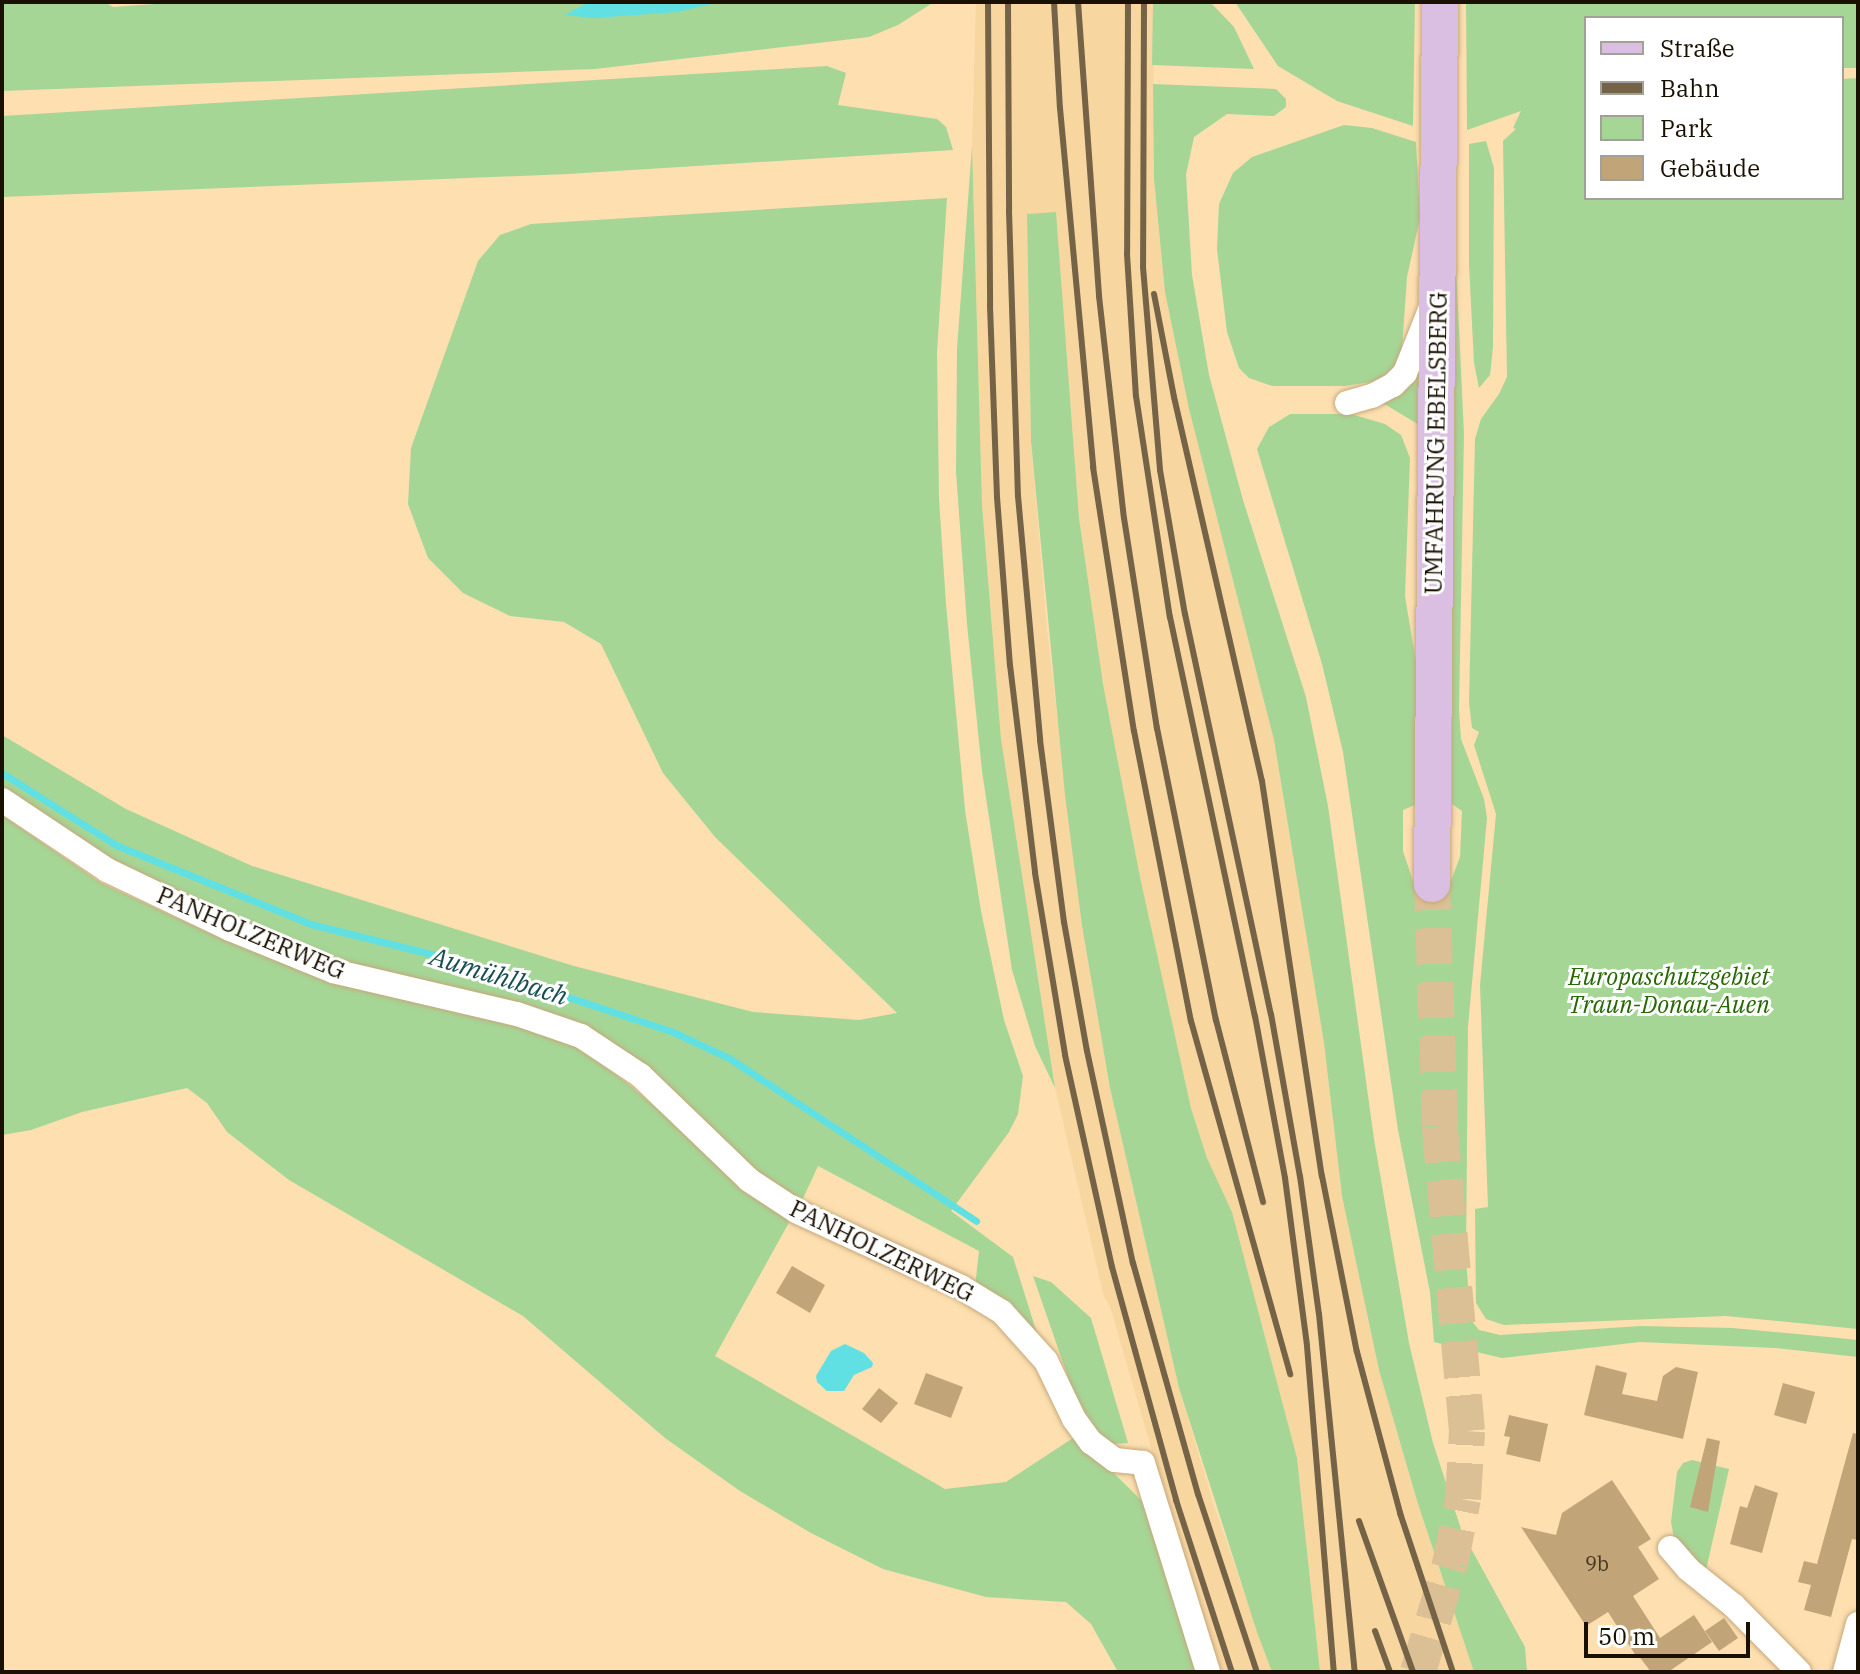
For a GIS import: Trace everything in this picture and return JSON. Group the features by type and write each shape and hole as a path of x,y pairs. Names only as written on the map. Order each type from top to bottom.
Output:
{"main road":[{"name":"UMFAHRUNG EBELSBERG","path":"1432,884 1440,2"}],"street":[{"path":"1347,403 1372,396 1393,385 1405,373 1437,293"},
{"name":"PANHOLZERWEG","path":"2,800 107,870 230,929 333,971 517,1014 581,1036 640,1075 749,1180 796,1211 961,1287 1002,1312 1046,1361 1074,1419 1091,1442 1115,1460 1143,1463 1208,1672"},
{"path":"1670,1548 1688,1569 1733,1605 1799,1672"},
{"path":"1845,1672 1858,1624"}],"shaded area":[{"path":"976,2 1153,2 1154,179 1165,292 1189,409 1274,740 1324,1043 1342,1196 1379,1370 1418,1504 1474,1672 1320,1672 1297,1458 1232,1212 1207,1158 1191,1108 1140,877 1103,684 1079,518 1056,213 1027,214 1031,441 1047,629 1082,927 1110,1088 1179,1388 1214,1506 1272,1672 1222,1672 1190,1582 1110,1306 1104,1297 1055,1088 1001,739 982,505 972,146"}],"green space":[{"path":"2,2 105,2 113,7 182,2 934,2 898,25 869,37 595,69 2,91"},
{"path":"1153,2 1210,2 1234,27 1254,69 1152,65"},
{"path":"1235,2 1415,2 1413,126 1337,101 1278,66"},
{"name":"Europaschutzgebiet Traun-Donau-Auen","path":"1466,2 1858,2 1858,68 1844,68 1844,16 1584,16 1584,200 1844,200 1844,79 1858,78 1858,1329 1726,1316 1504,1325 1486,1319 1476,1303 1475,1209 1488,1207 1480,985 1496,814 1474,745 1479,732 1472,728 1469,702 1475,439 1481,419 1507,377 1503,141 1516,129 1513,128 1521,111 1467,130"},
{"path":"827,66 846,73 838,105 937,119 946,127 953,150 568,174 2,197 2,116"},
{"path":"1153,84 1276,89 1286,99 1286,107 1274,116 1227,114 1194,137 1186,175 1192,275 1209,375 1243,500 1306,697 1328,806 1374,1139 1409,1343 1433,1443 1462,1532 1525,1647 1527,1672 1474,1672 1418,1504 1379,1370 1342,1196 1324,1043 1274,740 1189,409 1165,292 1154,179"},
{"path":"1344,125 1372,128 1416,142 1420,218 1407,277 1402,349 1393,369 1377,381 1345,386 1272,386 1249,378 1239,368 1227,332 1217,249 1219,204 1233,173 1252,157"},
{"path":"1486,141 1494,168 1493,347 1490,375 1479,388 1474,363 1469,265 1469,144"},
{"path":"972,146 982,505 1001,739 1055,1088 1035,1046 1012,970 982,771 967,624 956,471 957,349"},
{"path":"1452,180 1464,434 1459,710 1461,739 1484,799 1487,818 1468,1027 1466,1260 1471,1320 1479,1330 1500,1335 1641,1326 1733,1328 1808,1335 1858,1340 1858,1357 1775,1348 1640,1342 1502,1358 1434,1342 1430,1292 1398,1130 1343,752 1322,664 1257,449 1269,427 1290,414 1351,414 1385,424 1401,435 1410,458 1405,596 1416,662 1417,804 1403,810 1403,851 1415,887 1447,891 1460,857 1462,811 1452,804"},
{"path":"947,198 937,352 939,499 946,604 965,810 981,911 1004,1020 1023,1076 1018,1114 1009,1132 951,1211 1013,1257 1040,1343 975,1287 979,1251 818,1166 800,1205 751,1174 644,1067 335,965 111,864 2,792 2,735 126,809 252,866 574,966 753,1012 859,1020 897,1013 715,837 663,773 601,644 564,622 510,616 463,593 428,558 408,504 411,448 478,261 500,235 531,224"},
{"path":"1056,212 1079,518 1103,684 1140,877 1191,1108 1207,1158 1232,1212 1297,1458 1320,1672 1272,1672 1257,1632 1179,1388 1110,1088 1082,926 1065,795 1031,441 1027,214"},
{"path":"1416,371 1419,372 1421,426 1386,405 1373,402"},
{"path":"2,815 101,883 227,941 334,984 517,1025 579,1047 632,1087 744,1185 792,1217 715,1356 945,1489 1006,1482 1076,1436 1142,1501 1201,1672 1118,1672 1091,1624 1066,1602 986,1597 883,1569 811,1533 740,1491 665,1438 523,1316 289,1180 227,1132 207,1103 187,1088 82,1112 31,1130 2,1135"},
{"path":"1033,1276 1051,1282 1091,1318 1128,1443 1113,1444 1101,1439 1078,1406"},
{"path":"1692,1460 1729,1469 1706,1570 1674,1539 1671,1522 1677,1472 1683,1463"}],"water":[{"path":"589,2 720,2 678,12 593,18 565,15"},
{"path":"845,1344 864,1353 873,1363 872,1367 854,1375 844,1391 827,1391 817,1382 816,1376 831,1351"}],"building":[{"path":"792,1266 825,1285 810,1313 776,1293"},
{"path":"1596,1365 1627,1373 1622,1394 1657,1401 1663,1376 1676,1367 1698,1372 1683,1439 1584,1415"},
{"path":"926,1373 963,1387 951,1418 914,1404"},
{"path":"1783,1383 1815,1392 1806,1424 1774,1415"},
{"path":"879,1388 898,1403 881,1423 862,1409"},
{"path":"1509,1415 1548,1424 1540,1462 1506,1454 1510,1437 1504,1436"},
{"path":"1853,1433 1858,1434 1858,1540 1852,1539 1831,1617 1804,1610 1811,1585 1798,1582 1804,1561 1817,1564"},
{"path":"1707,1438 1720,1441 1708,1512 1690,1507"},
{"path":"1612,1480 1651,1539 1638,1547 1659,1579 1633,1596 1660,1638 1694,1615 1712,1642 1668,1672 1651,1672 1636,1656 1608,1612 1586,1626 1521,1527 1556,1535 1562,1513"},
{"path":"1755,1485 1778,1493 1762,1553 1730,1544 1740,1506 1747,1508"},
{"path":"1724,1618 1738,1638 1719,1651 1705,1631"}],"waterway":[{"name":"Aumühlbach","path":"2,773 116,845 311,924 463,962 673,1032 729,1058 976,1221"}],"tunnel":[{"path":"1418,1672 1450,1564 1463,1499 1467,1431 1440,1126 1432,884"}],"railway":[{"path":"988,2 990,306 997,497 1010,665 1035,873 1065,1055 1112,1267 1176,1500 1232,1672"},
{"path":"1008,2 1009,211 1018,496 1040,740 1064,922 1087,1051 1133,1263 1198,1494 1257,1672"},
{"path":"1054,2 1060,108 1093,467 1134,731 1191,1021 1290,1374"},
{"path":"1078,2 1099,296 1124,518 1157,728 1216,1020 1263,1202"},
{"path":"1128,2 1127,254 1136,396 1170,617 1255,1016 1285,1178 1307,1346 1334,1672"},
{"path":"1144,2 1143,267 1160,470 1185,614 1271,1014 1300,1176 1319,1314 1355,1672"},
{"path":"1154,294 1174,397 1262,781 1322,1176 1357,1352 1400,1513 1453,1672"},
{"path":"1359,1521 1413,1672"},
{"path":"1375,1631 1390,1672"}]}
